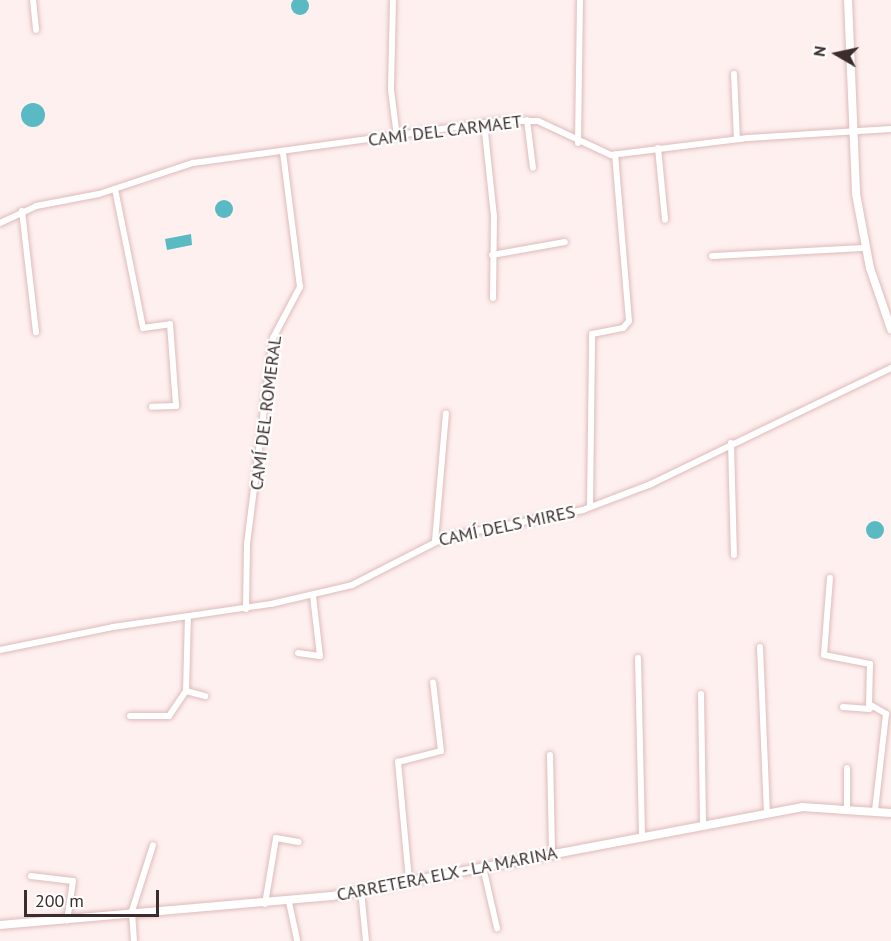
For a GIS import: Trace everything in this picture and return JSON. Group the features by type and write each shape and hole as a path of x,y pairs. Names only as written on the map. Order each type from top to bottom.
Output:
{"main road":[{"path":"848,0 853,131 865,248 891,329"},
{"name":"CARRETERA ELX - LA MARINA","path":"0,926 67,921 132,911 289,902 802,807 847,808 891,813"}],"street":[{"path":"33,0 36,30"},
{"path":"393,0 391,90 397,137"},
{"path":"578,143 580,0"},
{"path":"734,74 737,139"},
{"path":"527,120 533,168"},
{"name":"CAMÍ DEL CARMAET","path":"0,223 22,211 115,189 193,163 283,153 484,123 527,120 578,143 615,155 737,139 891,129"},
{"path":"484,123 494,216 493,298"},
{"path":"658,148 665,220"},
{"name":"CAMÍ DEL ROMERAL","path":"246,609 247,544 273,338 300,287 283,153"},
{"path":"590,507 592,334 623,328 630,321 615,155"},
{"path":"115,189 143,328 170,324 176,406 152,407"},
{"path":"22,211 36,332"},
{"path":"492,255 565,242"},
{"path":"712,256 865,248"},
{"name":"CAMÍ DELS MIRES","path":"0,650 246,609 313,596 352,585 435,541 590,507 651,484 730,443 891,368"},
{"path":"435,541 446,413"},
{"path":"730,443 734,555"},
{"path":"830,578 824,655 870,664 870,709"},
{"path":"298,653 320,656 313,596"},
{"path":"130,716 169,716 186,691 188,617"},
{"path":"760,647 766,814"},
{"path":"638,658 642,835"},
{"path":"409,879 398,762 441,751 433,682"},
{"path":"186,691 205,696"},
{"path":"701,694 703,826"},
{"path":"843,707 870,709 886,714 875,811"},
{"path":"550,755 552,854"},
{"path":"847,768 847,808"},
{"path":"265,904 276,838 300,842"},
{"path":"134,941 132,911 153,845"},
{"path":"483,867 497,928"},
{"path":"31,876 73,881 67,921"},
{"path":"361,890 366,941"},
{"path":"289,902 297,941"}],"water":[{"path":"300,-3 306,0 309,6 306,12 300,15 294,12 291,6 294,0"},
{"path":"33,103 38,104 44,110 44,120 38,126 33,127 28,126 22,120 21,115 22,110 28,104"},
{"path":"224,200 230,203 233,209 230,215 224,218 218,215 215,209 218,203"},
{"path":"191,234 192,245 167,250 165,239"},
{"path":"871,521 879,521 884,526 882,537 871,539 866,534 866,526"}]}
